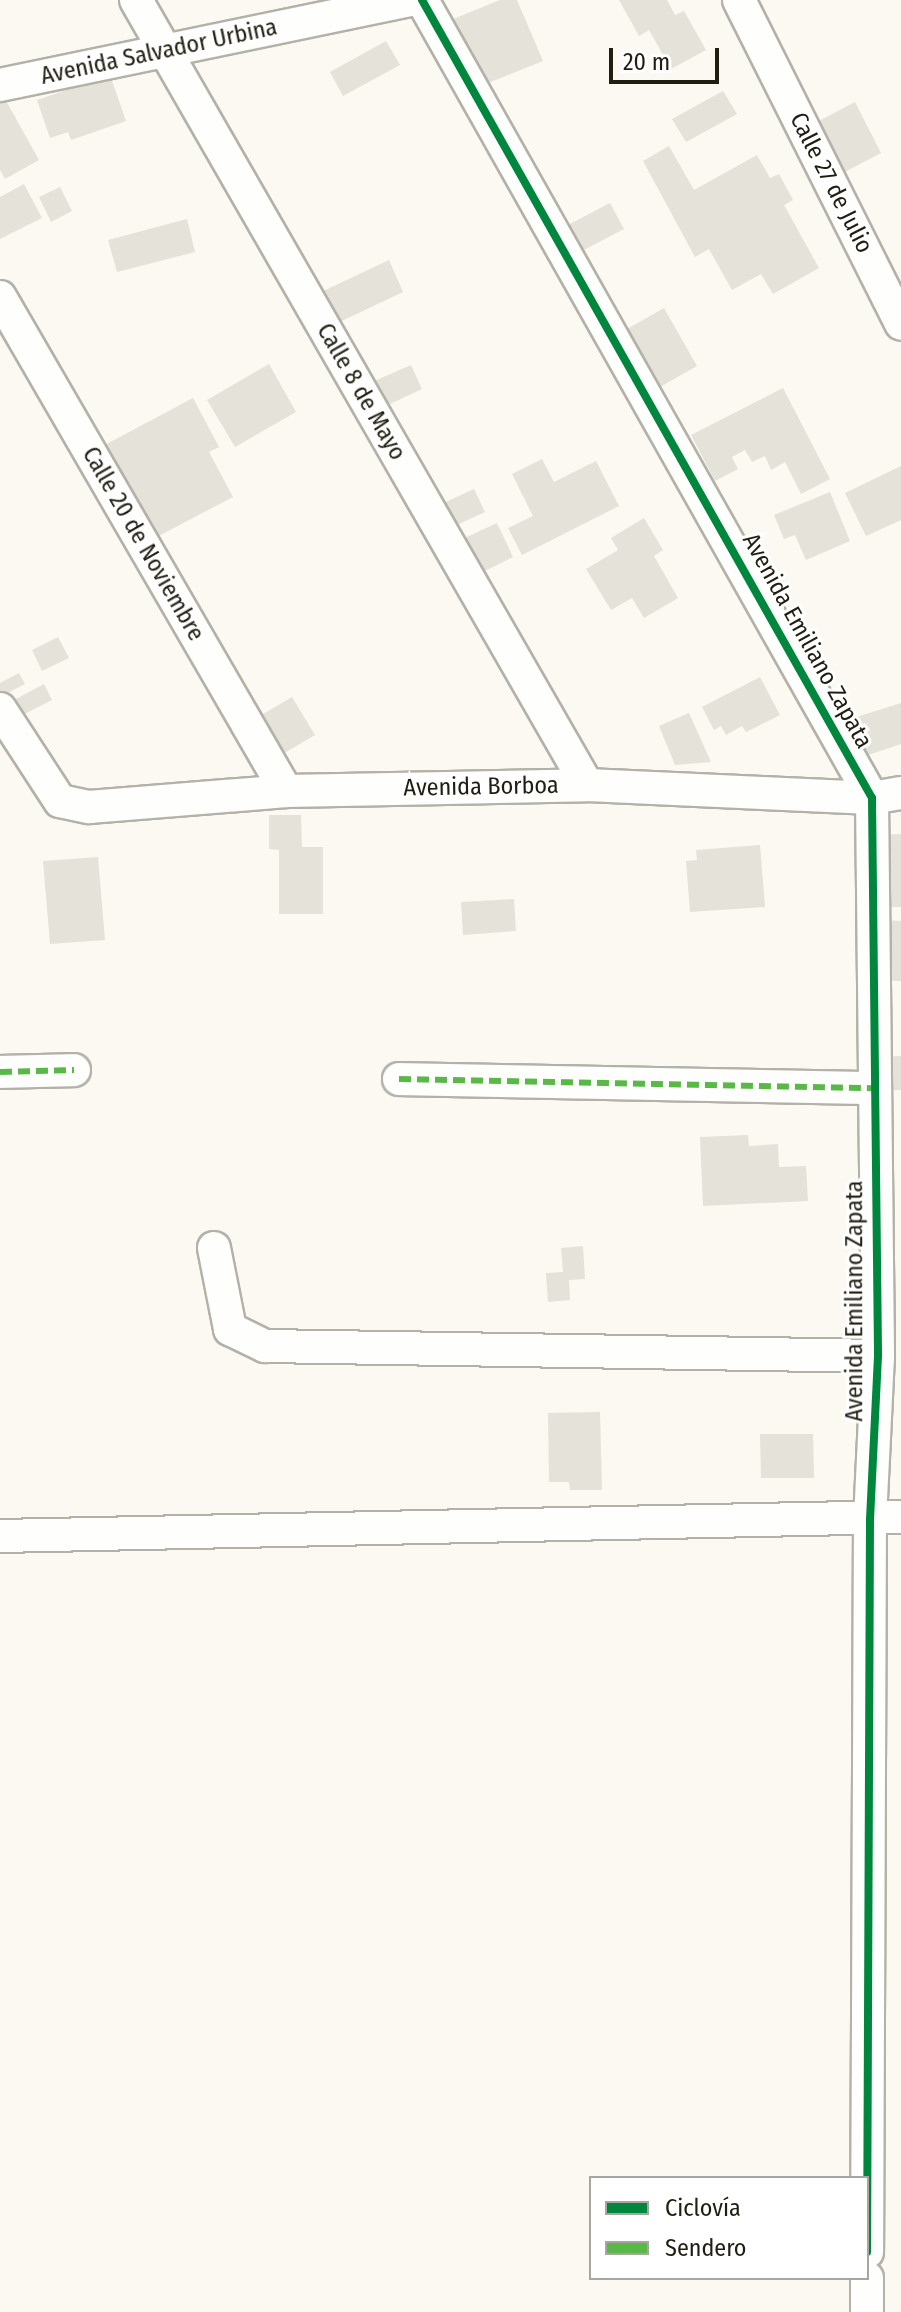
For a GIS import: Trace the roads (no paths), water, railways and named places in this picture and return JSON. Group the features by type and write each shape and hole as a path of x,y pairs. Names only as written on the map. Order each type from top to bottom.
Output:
{"street":[{"name":"Calle 8 de Mayo","path":"136,0 161,50 587,785"},
{"name":"Avenida Salvador Urbina","path":"0,85 412,0"},
{"name":"Avenida Emiliano Zapata","path":"422,0 887,796 875,1088 878,1356 886,1518 869,2176"},
{"name":"Calle 27 de Julio","path":"739,0 901,324"},
{"name":"Calle 20 de Noviembre","path":"0,297 286,791"},
{"name":"Avenida Borboa","path":"0,709 60,801 89,807 286,791 587,785 887,796"},
{"path":"0,1072 74,1070"},
{"path":"399,1079 875,1088"},
{"path":"214,1248 230,1329 265,1346 878,1356"},
{"path":"0,1536 886,1518"},
{"path":"867,2280 867,2312"}]}
